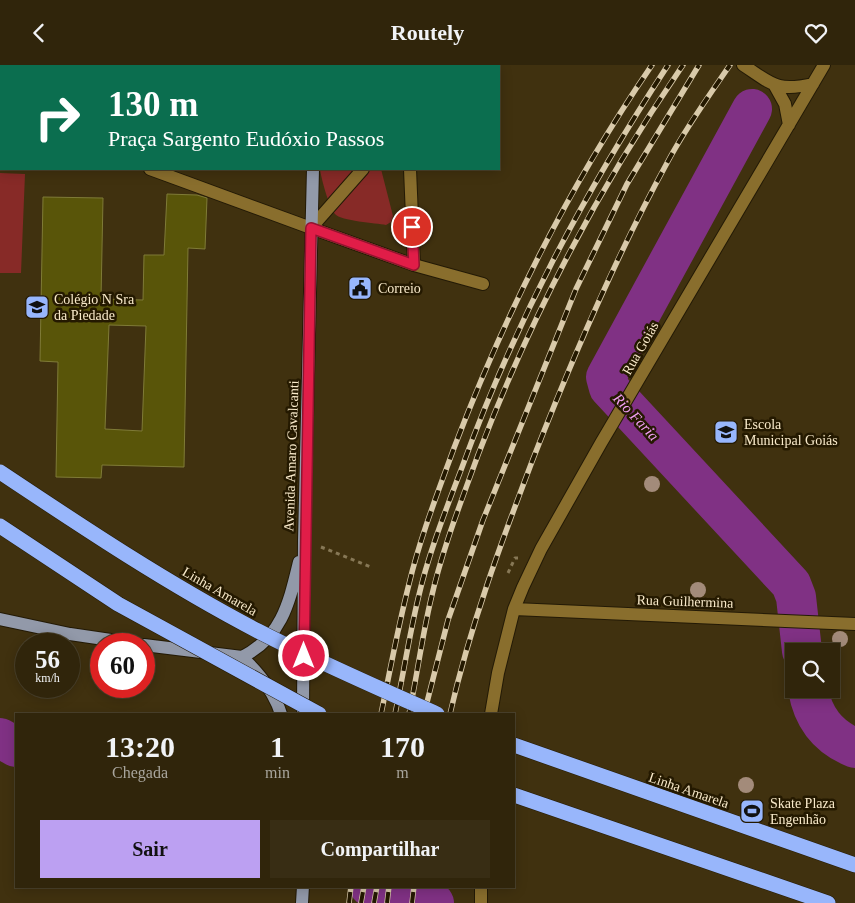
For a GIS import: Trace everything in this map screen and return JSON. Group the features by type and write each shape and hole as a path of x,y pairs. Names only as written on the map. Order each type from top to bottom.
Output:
{"highway":[{"name":"Linha Amarela","path":"0,472 126,555 248,625 318,661 434,713"},
{"path":"0,526 118,604 317,713"},
{"name":"Linha Amarela","path":"515,745 855,865"},
{"path":"515,795 828,903"}],"main road":[{"path":"742,65 775,86 793,88 813,84"},
{"name":"Rua Goiás","path":"491,713 498,673 514,609 542,549 601,443 824,65"},
{"path":"775,86 785,104 789,125"},
{"path":"153,170 414,265 484,284"},
{"name":"Avenida Amaro Cavalcanti","path":"303,713 304,540 313,170"},
{"path":"311,228 362,170"},
{"path":"410,170 414,265"},
{"path":"242,657 263,645 275,632 292,590 304,540"},
{"name":"Rua Guilhermina","path":"514,609 855,624"},
{"path":"0,619 90,637"},
{"path":"155,646 242,657 255,669 270,689 281,713"},
{"path":"302,888 302,903"}],"path":[{"path":"304,540 371,567"}],"shaded area":[{"path":"320,170 381,170 393,216 391,222 386,225 344,218 335,214"},
{"path":"0,173 25,174 21,273 0,273"}],"building":[{"path":"167,194 197,195 207,198 205,249 188,248 184,467 102,465 101,478 56,477 58,362 40,361 43,197 103,198 101,299 143,300 144,255 164,255","holes":["109,325 146,326 142,431 105,429"]}],"waterway":[{"name":"Rio Faria","path":"752,109 606,377 609,388 791,584 796,597 801,643"},
{"name":"Rio Faria","path":"810,698 823,725 837,738 855,748"},
{"path":"0,738 15,746"},
{"path":"377,888 434,903"}],"railway":[{"path":"381,713 401,616 418,550 474,398 518,299 567,203 622,110 652,65"},
{"path":"395,713 415,613 427,566 455,486 504,363 552,261 607,163 668,65"},
{"path":"409,713 435,581 452,526 499,403 544,303 595,205 652,111 683,65"},
{"path":"424,713 448,620 483,520 576,289 627,184 699,65"},
{"path":"450,713 467,649 498,553 533,459 579,346 612,272 667,163 689,125 730,65"},
{"path":"349,903 351,888"},
{"path":"361,903 364,888"},
{"path":"374,903 377,888"},
{"path":"387,903 389,888"},
{"path":"412,903 414,888"}],"place":[{"name":"Correio","path":"360,288"},
{"name":"Colégio N Sra da Piedade","path":"37,307"},
{"name":"Escola Municipal Goiás","path":"726,432"},
{"name":"Skate Plaza Engenhão","path":"752,811"}],"route":[{"path":"304,656 304,540 311,228 414,265 412,227"}]}
